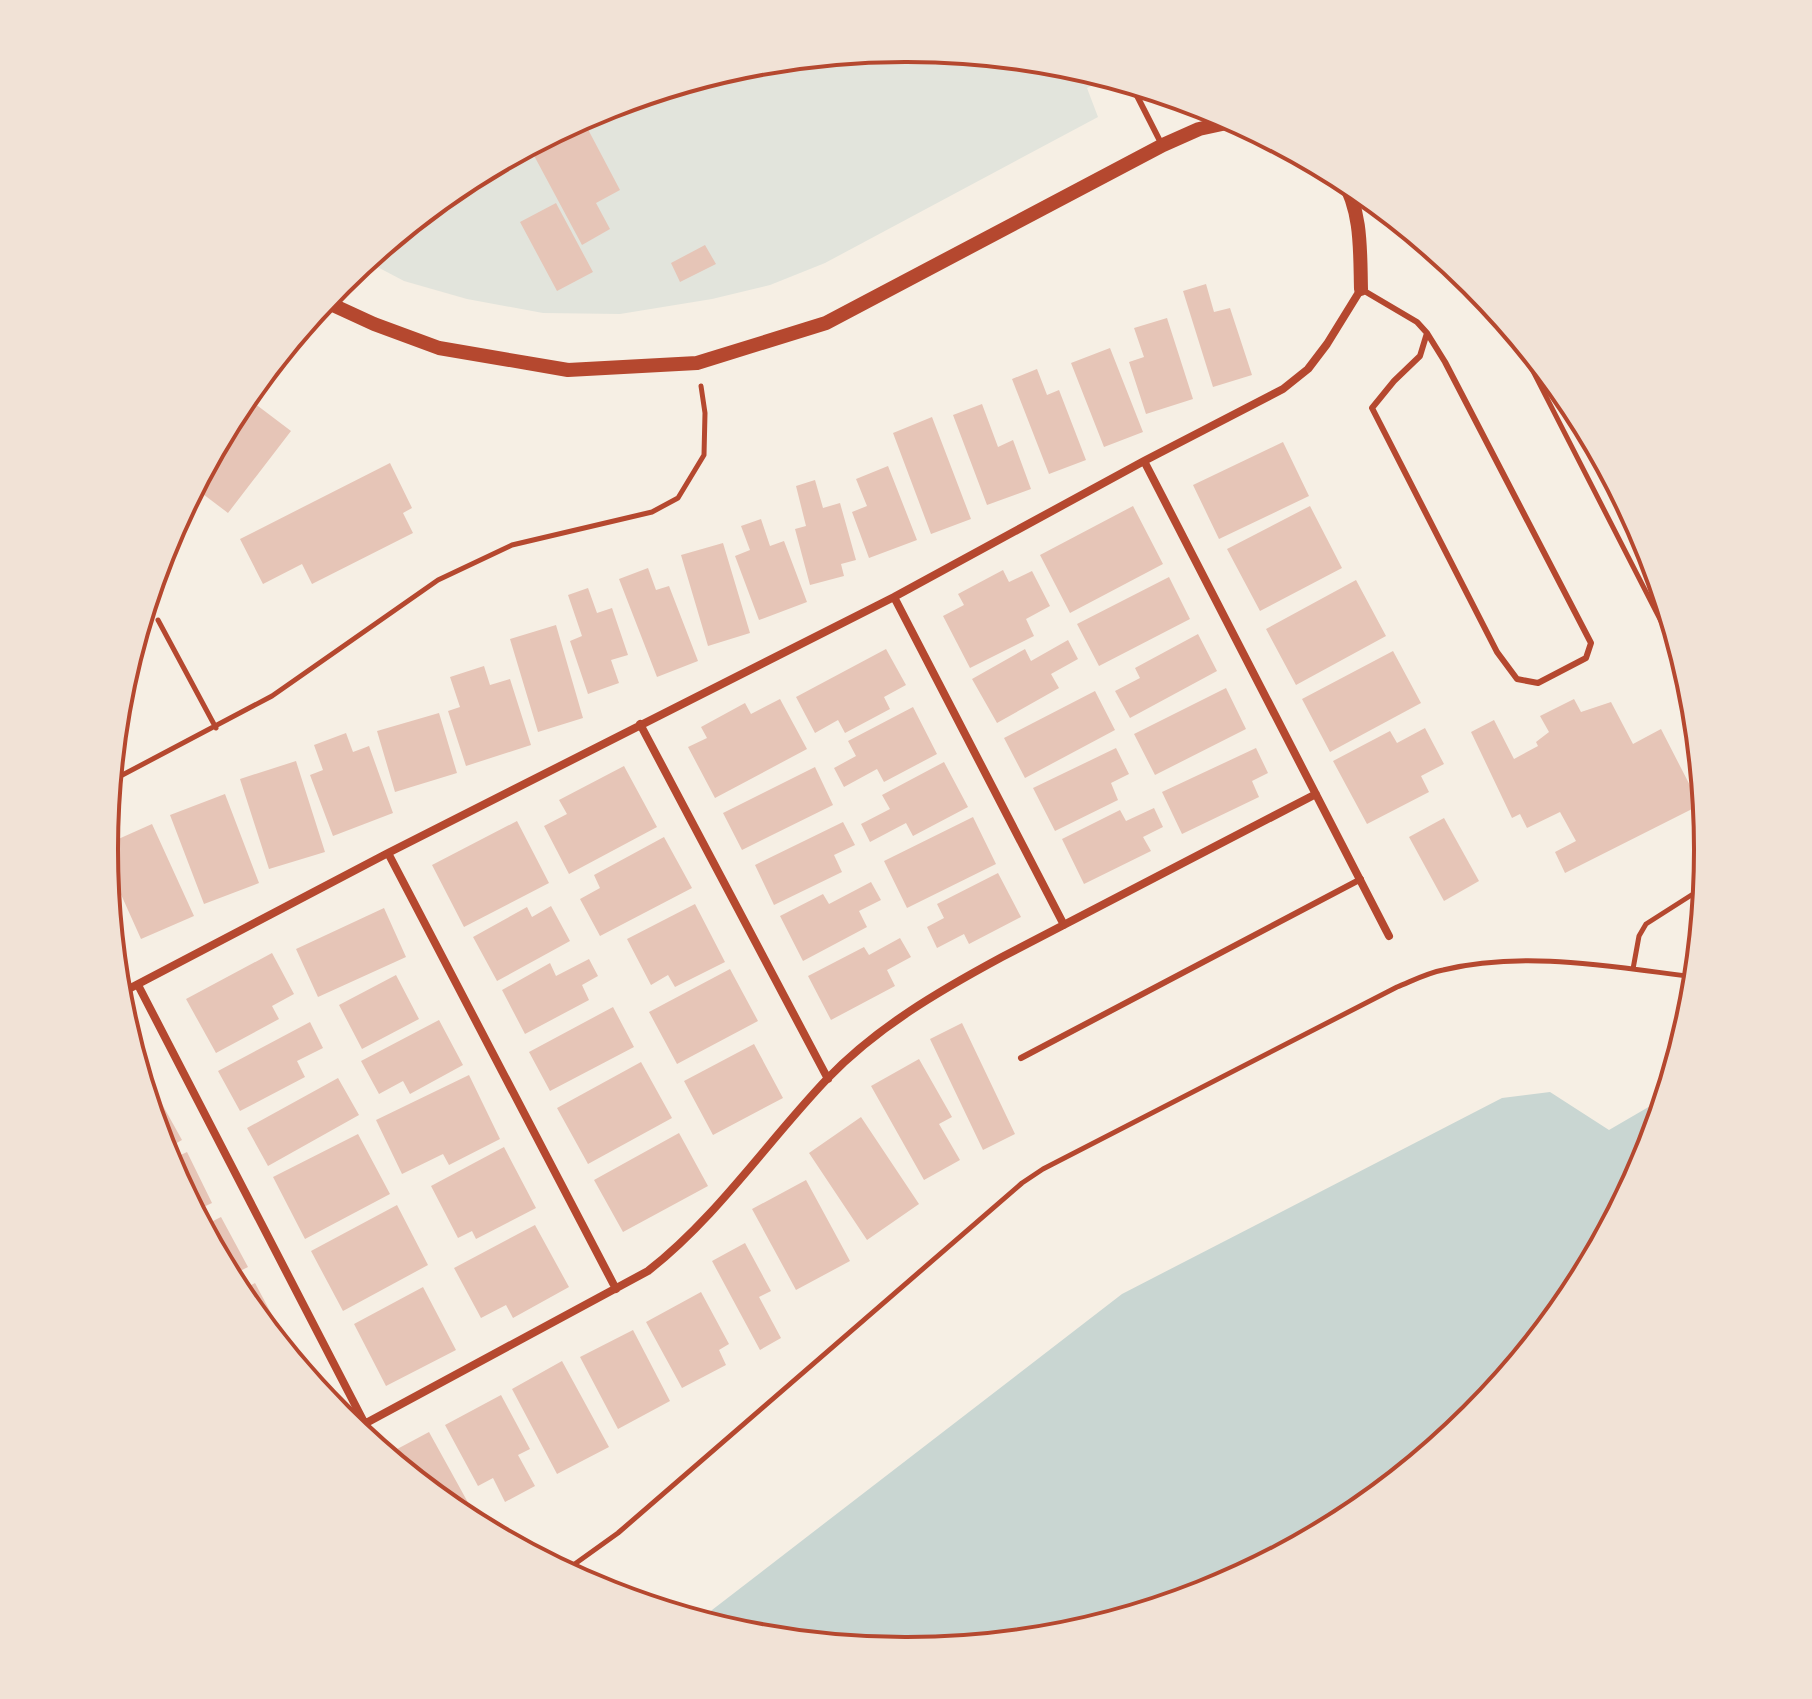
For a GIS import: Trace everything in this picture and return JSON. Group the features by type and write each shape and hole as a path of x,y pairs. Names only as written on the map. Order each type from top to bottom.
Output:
{"street":[{"path":"336,307 439,348 568,370 697,363 826,323 1163,145 1215,126"},
{"path":"131,988 388,853 894,597 1291,382 1308,369 1327,344 1361,289 1359,224 1352,201"},
{"path":"1144,461 1389,936"},
{"path":"894,597 1064,925"},
{"path":"640,724 828,1079"},
{"path":"367,1423 648,1271 674,1250 828,1079 863,1046 904,1015 951,984 1316,794"},
{"path":"388,853 616,1289"},
{"path":"138,985 362,1418"}],"lane":[{"path":"1138,98 1163,145"},
{"path":"1361,289 1417,322 1427,333 1591,643 1586,658 1538,683 1517,679 1497,652 1372,408 1420,356 1427,333"},
{"path":"1021,1058 1361,879"}],"path":[{"path":"122,775 272,696 438,580 512,545 652,512 678,498 704,455 705,413 697,363"},
{"path":"1536,377 1657,614"},
{"path":"155,614 216,728"},
{"path":"1633,969 1639,936 1646,924 1692,894"},
{"path":"575,1564 618,1533 1022,1183 1043,1169 1397,987 1441,970 1479,963 1531,961 1683,975"}],"shaded area":[{"path":"906,62 1009,69 1093,85 1087,88 1098,117 825,263 770,285 712,299 620,314 543,313 467,299 404,281 377,267 468,195 558,143 653,104 702,89 803,69"},
{"path":"1550,1092 1609,1130 1651,1106 1634,1151 1588,1243 1531,1329 1498,1369 1425,1442 1344,1504 1254,1556 1207,1577 1110,1610 1060,1622 958,1635 906,1637 803,1630 710,1612 1122,1294 1502,1098"}],"building":[{"path":"588,130 620,190 596,203 610,229 582,245 534,156"},
{"path":"556,203 593,272 557,291 520,222"},
{"path":"705,245 716,264 680,282 671,263"},
{"path":"1206,284 1214,312 1230,308 1252,375 1213,387 1183,291"},
{"path":"1167,318 1193,399 1146,414 1129,362 1144,357 1134,328"},
{"path":"1110,348 1143,432 1104,447 1071,363"},
{"path":"1037,369 1047,395 1059,390 1086,460 1049,474 1012,379"},
{"path":"982,404 998,447 1013,440 1031,489 987,505 953,415"},
{"path":"256,405 291,431 228,513 203,494"},
{"path":"932,417 971,519 931,534 893,433"},
{"path":"1283,442 1309,496 1219,539 1193,485"},
{"path":"390,463 412,508 403,513 413,533 312,584 302,564 263,584 240,539"},
{"path":"888,466 917,540 869,558 852,512 867,506 856,479"},
{"path":"815,480 823,508 840,503 856,560 841,564 844,576 810,585 795,529 806,526 796,486"},
{"path":"1133,506 1163,564 1070,613 1040,555"},
{"path":"1310,506 1342,568 1260,611 1227,549"},
{"path":"761,519 770,546 784,541 807,602 759,620 735,556 750,550 741,526"},
{"path":"723,543 750,633 708,646 681,555"},
{"path":"648,568 656,590 669,586 698,661 657,677 619,579"},
{"path":"1003,570 1009,582 1032,571 1050,606 1026,619 1034,636 970,668 943,616 964,605 958,594"},
{"path":"1169,577 1190,619 1099,666 1077,624"},
{"path":"1356,580 1386,636 1296,685 1266,629"},
{"path":"588,588 597,613 612,608 628,655 611,660 619,683 588,694 570,641 582,636 568,595"},
{"path":"556,625 583,718 538,732 510,639"},
{"path":"1198,634 1217,671 1130,718 1115,691 1140,678 1135,668"},
{"path":"1068,640 1078,659 1051,674 1059,688 997,723 972,679 1025,649 1031,661"},
{"path":"886,649 906,685 884,697 890,709 845,733 838,720 815,733 796,697"},
{"path":"1393,651 1421,703 1330,752 1302,699"},
{"path":"484,666 490,685 510,679 531,745 466,766 448,711 460,707 450,677"},
{"path":"1226,688 1246,729 1155,775 1134,734"},
{"path":"1095,691 1115,730 1025,778 1004,738"},
{"path":"780,699 807,749 715,798 688,747 707,738 701,727 745,703 751,714"},
{"path":"1574,699 1581,712 1611,702 1633,744 1661,729 1691,787 1692,809 1565,873 1555,852 1576,841 1560,812 1527,828 1520,814 1512,818 1471,732 1494,720 1514,759 1538,746 1536,742 1549,732 1540,716"},
{"path":"913,707 937,754 884,782 877,769 844,787 834,768 856,756 848,741"},
{"path":"439,713 457,773 395,792 377,731"},
{"path":"1425,728 1444,764 1421,776 1429,792 1367,824 1333,761 1390,731 1397,743"},
{"path":"346,733 353,752 369,746 393,813 333,836 310,775 323,770 314,745"},
{"path":"1116,748 1129,774 1111,783 1118,800 1055,831 1033,788"},
{"path":"1256,748 1268,773 1252,781 1259,797 1182,834 1162,792"},
{"path":"296,761 325,852 269,869 240,779"},
{"path":"944,762 968,807 913,836 906,823 870,842 861,824 890,809 882,795"},
{"path":"624,766 657,827 569,874 544,826 567,814 559,800"},
{"path":"815,767 833,805 742,850 723,813"},
{"path":"225,794 259,883 204,904 170,815"},
{"path":"1154,808 1163,827 1143,837 1151,851 1084,884 1062,839 1120,810 1126,821"},
{"path":"973,817 996,864 907,908 884,861"},
{"path":"1444,818 1479,881 1444,901 1409,837"},
{"path":"517,821 549,883 464,927 432,865"},
{"path":"843,822 855,845 834,855 842,872 774,905 755,865"},
{"path":"152,824 194,916 141,939 120,891 118,839"},
{"path":"664,837 692,888 600,936 580,899 600,888 594,875"},
{"path":"998,873 1021,917 969,944 964,934 937,948 927,927 944,918 937,904"},
{"path":"871,882 881,900 859,911 867,927 803,961 780,916 823,894 829,904"},
{"path":"695,904 725,962 675,987 668,975 651,985 627,939"},
{"path":"551,906 570,941 497,981 473,937 527,907 532,917"},
{"path":"384,908 406,957 318,997 296,949"},
{"path":"900,938 911,957 887,970 895,986 831,1020 808,976 864,947 869,955"},
{"path":"272,953 294,994 272,1006 279,1019 216,1053 186,999"},
{"path":"589,959 598,976 582,985 589,1000 525,1034 502,990 550,963 556,976"},
{"path":"730,969 758,1021 677,1064 649,1012"},
{"path":"396,975 419,1019 362,1049 339,1005"},
{"path":"613,1007 634,1047 550,1091 529,1052"},
{"path":"439,1020 463,1065 410,1094 403,1081 379,1094 361,1061"},
{"path":"310,1022 323,1048 297,1061 305,1077 240,1111 218,1071"},
{"path":"962,1023 1015,1134 983,1150 930,1039"},
{"path":"754,1044 783,1098 713,1135 684,1081"},
{"path":"919,1059 952,1117 939,1124 960,1160 924,1180 871,1086"},
{"path":"641,1062 672,1118 588,1164 557,1108"},
{"path":"469,1075 500,1139 449,1165 443,1154 402,1174 376,1120"},
{"path":"338,1078 359,1115 268,1166 247,1128"},
{"path":"158,1097 182,1140 175,1144"},
{"path":"861,1117 919,1204 867,1240 809,1153"},
{"path":"679,1133 708,1186 623,1232 594,1180"},
{"path":"358,1134 390,1194 305,1239 273,1177"},
{"path":"504,1147 536,1208 476,1239 472,1231 458,1238 431,1186"},
{"path":"187,1152 212,1203 205,1207 180,1155"},
{"path":"806,1180 850,1261 796,1290 752,1209"},
{"path":"397,1205 428,1265 343,1311 311,1251"},
{"path":"221,1217 248,1267 241,1271 212,1221"},
{"path":"535,1225 569,1287 513,1318 506,1305 481,1318 454,1268"},
{"path":"745,1243 771,1291 759,1297 781,1338 760,1350 712,1261"},
{"path":"255,1283 275,1321 251,1287"},
{"path":"423,1287 456,1350 386,1386 354,1324"},
{"path":"701,1292 729,1344 719,1350 726,1365 682,1388 646,1322"},
{"path":"633,1330 670,1401 618,1429 580,1357"},
{"path":"562,1361 609,1447 557,1474 512,1389"},
{"path":"501,1395 530,1449 518,1455 535,1486 505,1502 493,1478 478,1486 445,1425"},
{"path":"429,1432 469,1505 427,1474 396,1449"}]}
